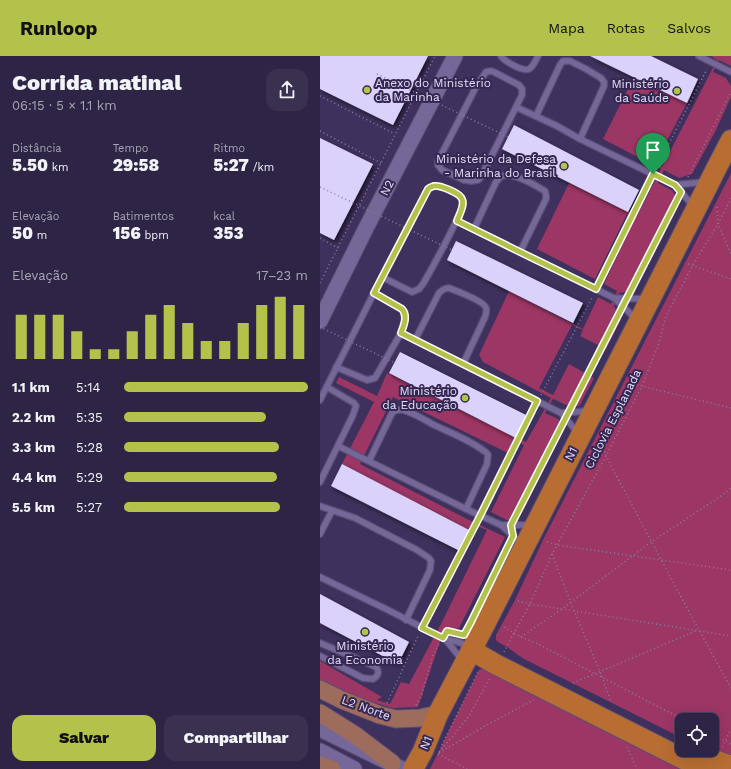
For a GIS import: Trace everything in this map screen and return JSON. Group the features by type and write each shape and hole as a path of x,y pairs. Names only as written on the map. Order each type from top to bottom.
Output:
{"highway":[{"name":"N1","path":"413,769 430,753 438,714 696,209 718,170 731,140"},
{"path":"471,651 675,740"},
{"path":"471,651 703,769"},
{"path":"709,757 731,766"}],"main road":[{"name":"N2","path":"320,321 365,230 455,56"},
{"name":"L2 Norte","path":"320,689 342,700 382,716 396,719 420,718 438,714"},
{"path":"320,713 355,735 397,766"},
{"path":"320,729 397,766"},
{"path":"320,751 354,769"},
{"path":"320,764 332,769"}],"lane":[{"path":"501,56 503,60 524,70 530,69 538,56"},
{"path":"699,56 731,72"},
{"path":"536,116 560,65 563,62 570,61 586,69 601,78 604,82 604,86 580,139"},
{"path":"486,72 494,72 519,85 523,91 516,107 486,168 478,180 464,180 440,168 438,161 444,148 476,87 486,72"},
{"path":"516,107 675,185 696,209"},
{"path":"675,185 684,184 718,170"},
{"path":"474,229 496,182 500,177 508,175 514,176 531,183 545,191 546,195 544,203 520,252"},
{"path":"320,400 382,277 428,189 438,186 460,196 463,205 457,221 419,289 412,292 382,277"},
{"path":"457,221 614,298 639,321"},
{"path":"416,340 439,293 442,290 449,288 476,299 485,305 485,317 463,364"},
{"path":"336,367 367,380 375,378 401,333 406,316 405,312 374,293"},
{"path":"614,298 650,300"},
{"path":"401,333 561,413 581,436"},
{"path":"320,482 354,415 356,406 354,403 327,387"},
{"path":"369,461 394,411 403,410 452,433 486,452 488,455 487,464 466,509"},
{"path":"561,413 593,411"},
{"path":"338,446 501,525 524,546"},
{"path":"320,506 355,518 417,550 429,558 431,561 430,570 406,620"},
{"path":"320,534 332,511"},
{"path":"501,525 535,525"},
{"path":"320,577 471,651"},
{"path":"445,639 462,642 466,644 471,651"},
{"path":"320,643 376,667 378,670 377,677 373,679 363,678 320,656"}],"path":[{"path":"320,283 435,56"},
{"path":"382,716 422,628 537,401 596,289 710,62"},
{"path":"377,74 508,137"},
{"path":"684,184 731,92"},
{"path":"320,96 395,134"},
{"path":"320,131 380,163"},
{"path":"320,187 452,250"},
{"path":"626,298 681,192"},
{"name":"Ciclovia Esplanada","path":"507,647 530,604 552,554 606,456 642,386 659,343 666,316 731,198"},
{"path":"717,207 718,224 731,254"},
{"path":"320,238 338,248"},
{"path":"688,264 731,279"},
{"path":"569,412 622,306"},
{"path":"320,327 395,363"},
{"path":"629,383 731,408"},
{"path":"511,525 566,419"},
{"path":"600,440 606,456 651,542 731,688"},
{"path":"521,636 571,603 651,542 731,488"},
{"path":"547,542 557,545 731,570"},
{"path":"552,554 611,702"},
{"path":"518,600 530,604 731,636"},
{"path":"504,627 675,715"},
{"path":"573,683 698,630"},
{"path":"413,710 421,697 433,655 445,639 447,631 471,651 430,753"},
{"path":"430,753 454,736 469,716 490,678"},
{"path":"430,753 538,698"},
{"path":"726,741 731,729"},
{"path":"719,738 731,744"},
{"path":"626,745 637,769"},
{"path":"430,753 467,769"}],"shaded area":[{"path":"711,56 731,56 731,66 719,60 713,72 726,78 731,86 731,97 715,132 692,174 679,178 664,170 658,183 673,191 678,203 633,291 619,293 614,306 621,319 606,349 580,336 583,330 572,325 539,388 553,395 569,364 594,378 580,405 573,407 553,399 545,413 555,417 562,423 563,431 513,523 491,512 524,445 515,440 508,453 393,397 360,464 505,537 459,628 452,630 445,627 418,707 393,708 342,694 320,684 320,661 382,697 377,700 390,704 401,682 409,684 441,624 487,530 472,524 469,530 342,464 374,402 336,383 339,377 377,396 387,373 526,442 551,398 483,362 479,355 509,291 583,329 598,297 611,304 617,291 604,284 635,218 627,214 595,279 537,249 569,183 637,216 661,169 603,139 634,77 687,103 655,163 662,167 717,60"},
{"path":"731,173 731,760 719,754 719,713 675,713 675,734 524,659 496,640 496,635 515,600 543,540"},
{"path":"483,668 691,769 430,769 479,670"}],"building":[{"name":"Anexo do Ministério da Marinha","path":"320,56 428,56 393,125 320,89"},
{"name":"Ministério da Saúde","path":"590,56 651,56 698,79 687,103"},
{"name":"Ministério da Defesa - Marinha do Brasil","path":"514,125 639,190 628,212 502,149"},
{"path":"320,138 373,164 334,240 320,233"},
{"path":"456,241 583,303 573,323 447,260"},
{"name":"Ministério da Educação","path":"400,352 526,415 516,438 389,373"},
{"path":"342,464 469,530 458,550 331,486"},
{"name":"Ministério da Economia","path":"320,594 409,642 398,664 320,623"}],"place":[{"name":"Anexo do Ministério da Marinha","path":"367,90"},
{"name":"Ministério da Saúde","path":"677,91"},
{"name":"Ministério da Defesa - Marinha do Brasil","path":"564,166"},
{"name":"Ministério da Educação","path":"465,398"},
{"name":"Ministério da Economia","path":"365,632"}],"route":[{"path":"653,174 675,185 681,192 511,525 513,536 471,622 464,635 447,631 443,638 422,628 537,401 401,333 406,316 405,312 374,293 428,189 433,186 438,186 449,190 460,196 463,201 463,205 457,221 596,289 653,174"}]}
